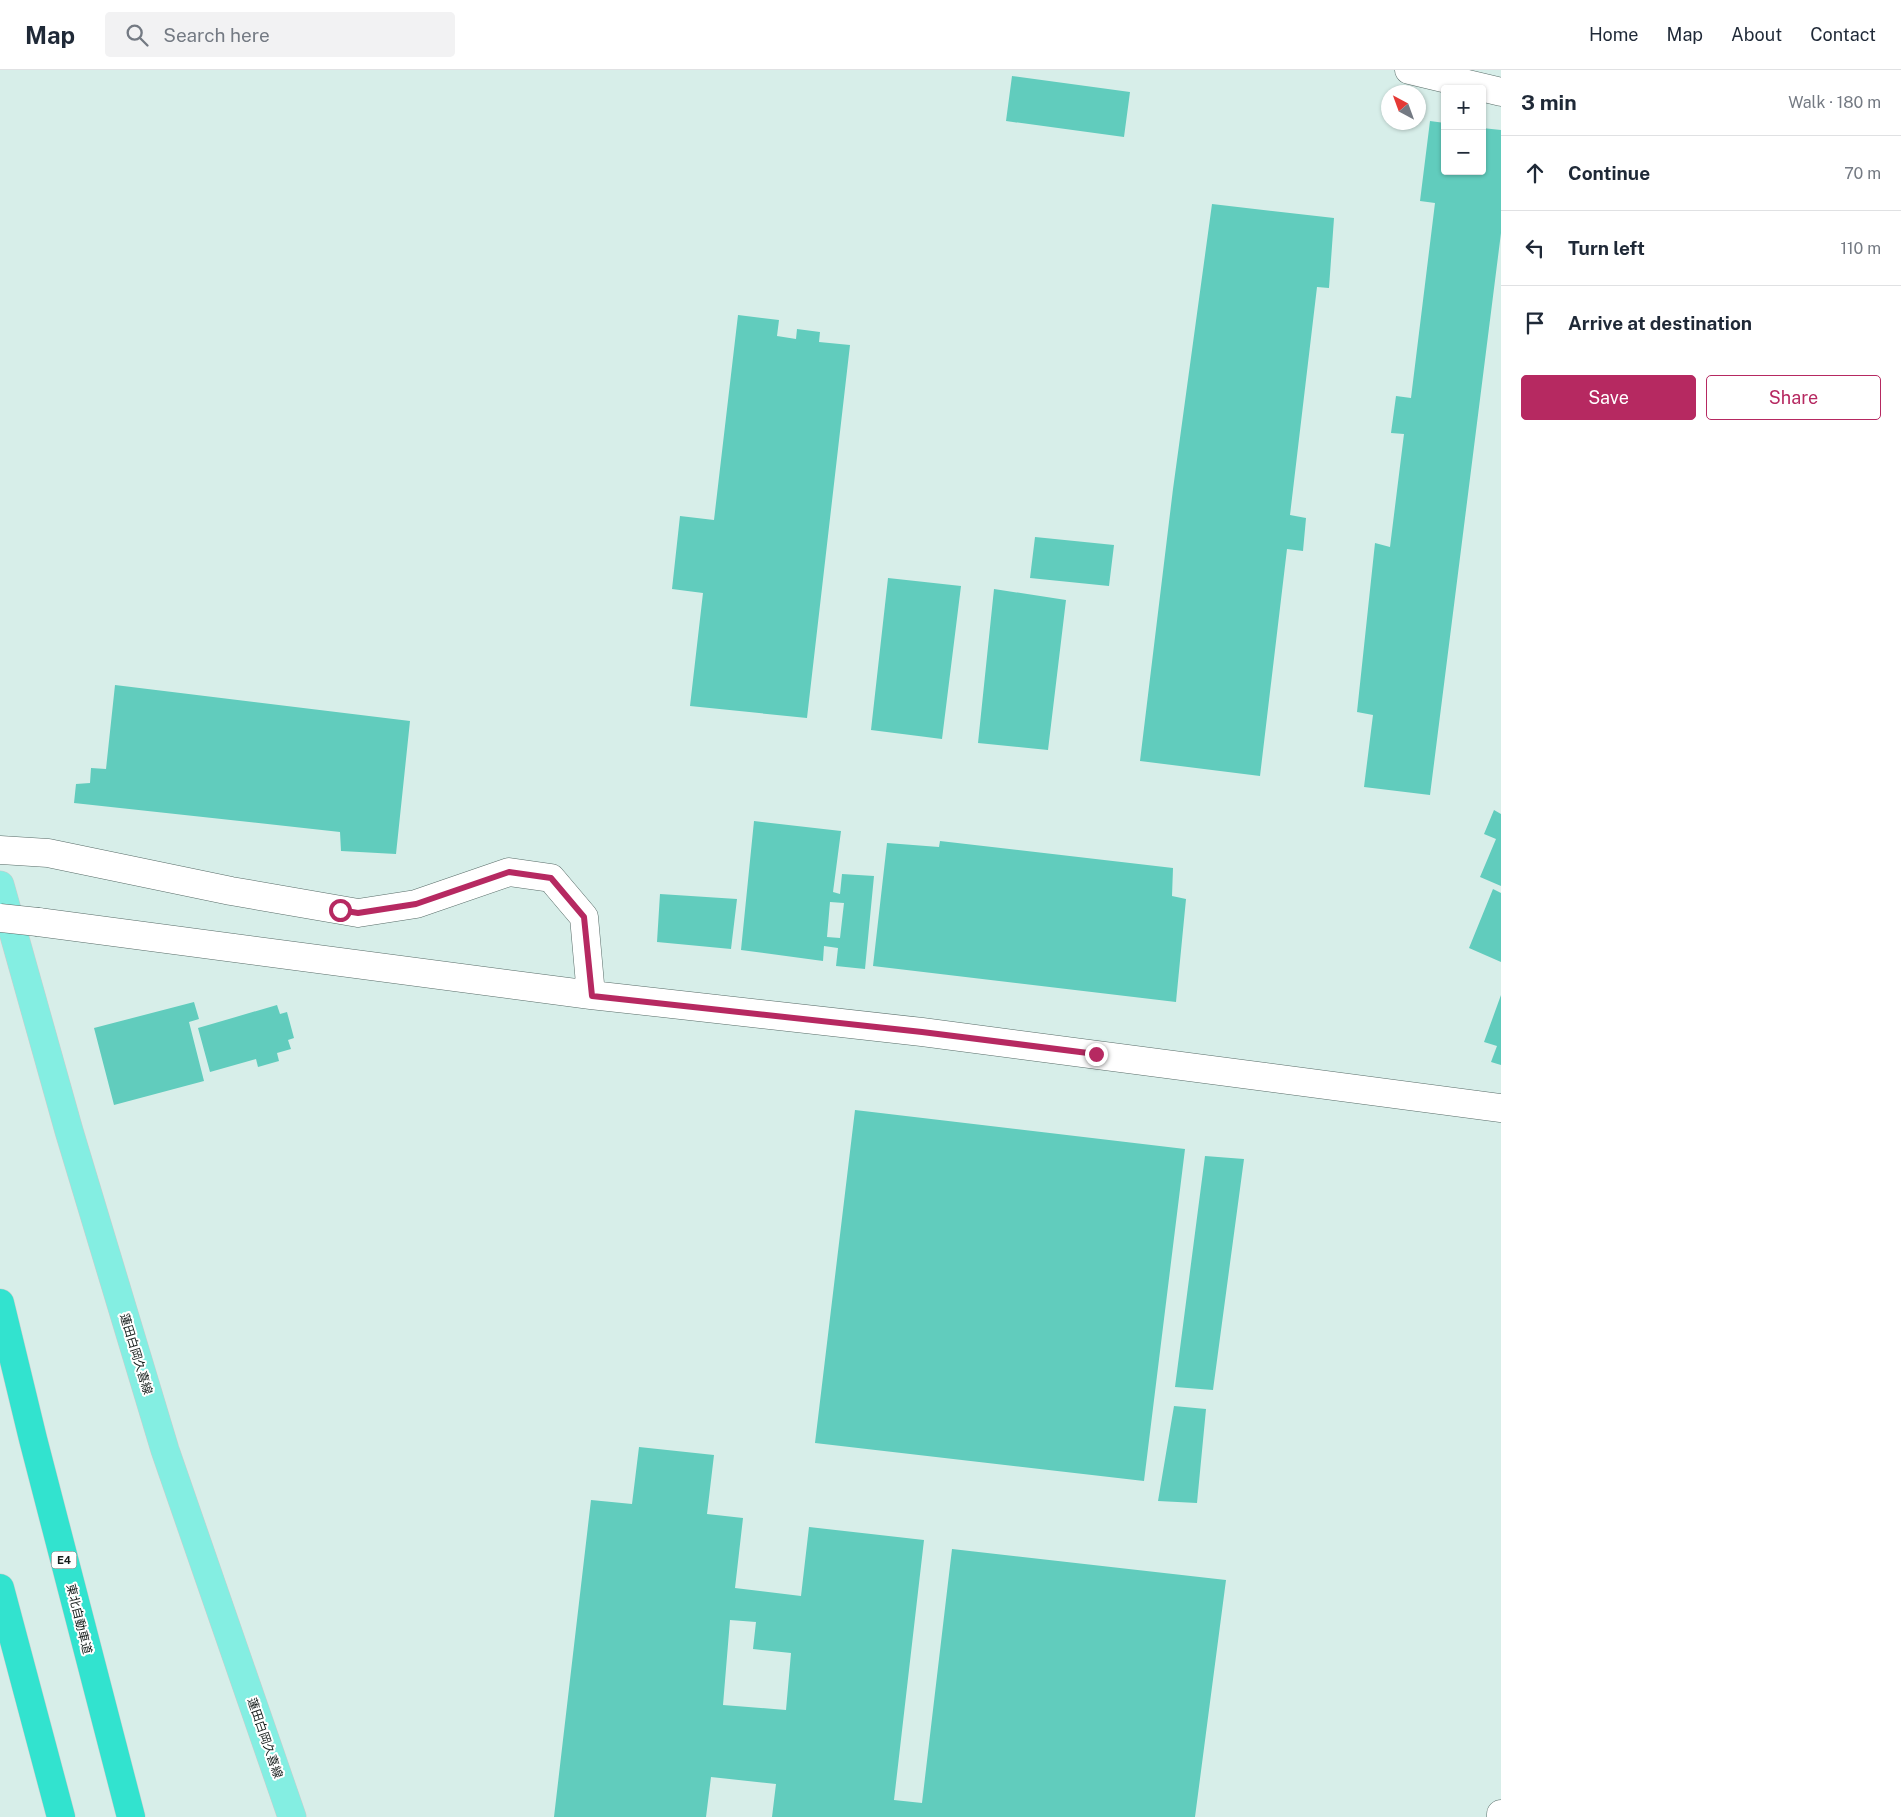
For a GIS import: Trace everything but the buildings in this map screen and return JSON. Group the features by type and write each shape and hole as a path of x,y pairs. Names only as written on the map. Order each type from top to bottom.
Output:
{"highway":[{"name":"東北自動車道","path":"0,1303 35,1449 131,1817"},
{"path":"0,1588 61,1817"}],"main road":[{"name":"蓮田白岡久喜線","path":"0,885 69,1131 165,1450 292,1817"}],"street":[{"path":"1409,70 1501,92"},
{"path":"0,850 48,852 231,891 358,913 416,904 509,872 551,878 584,917 592,996"},
{"path":"0,918 592,996 922,1032 1501,1108"}],"route":[{"path":"340,910 358,913 416,904 509,872 551,878 584,917 592,996 922,1032 1096,1054"}]}
